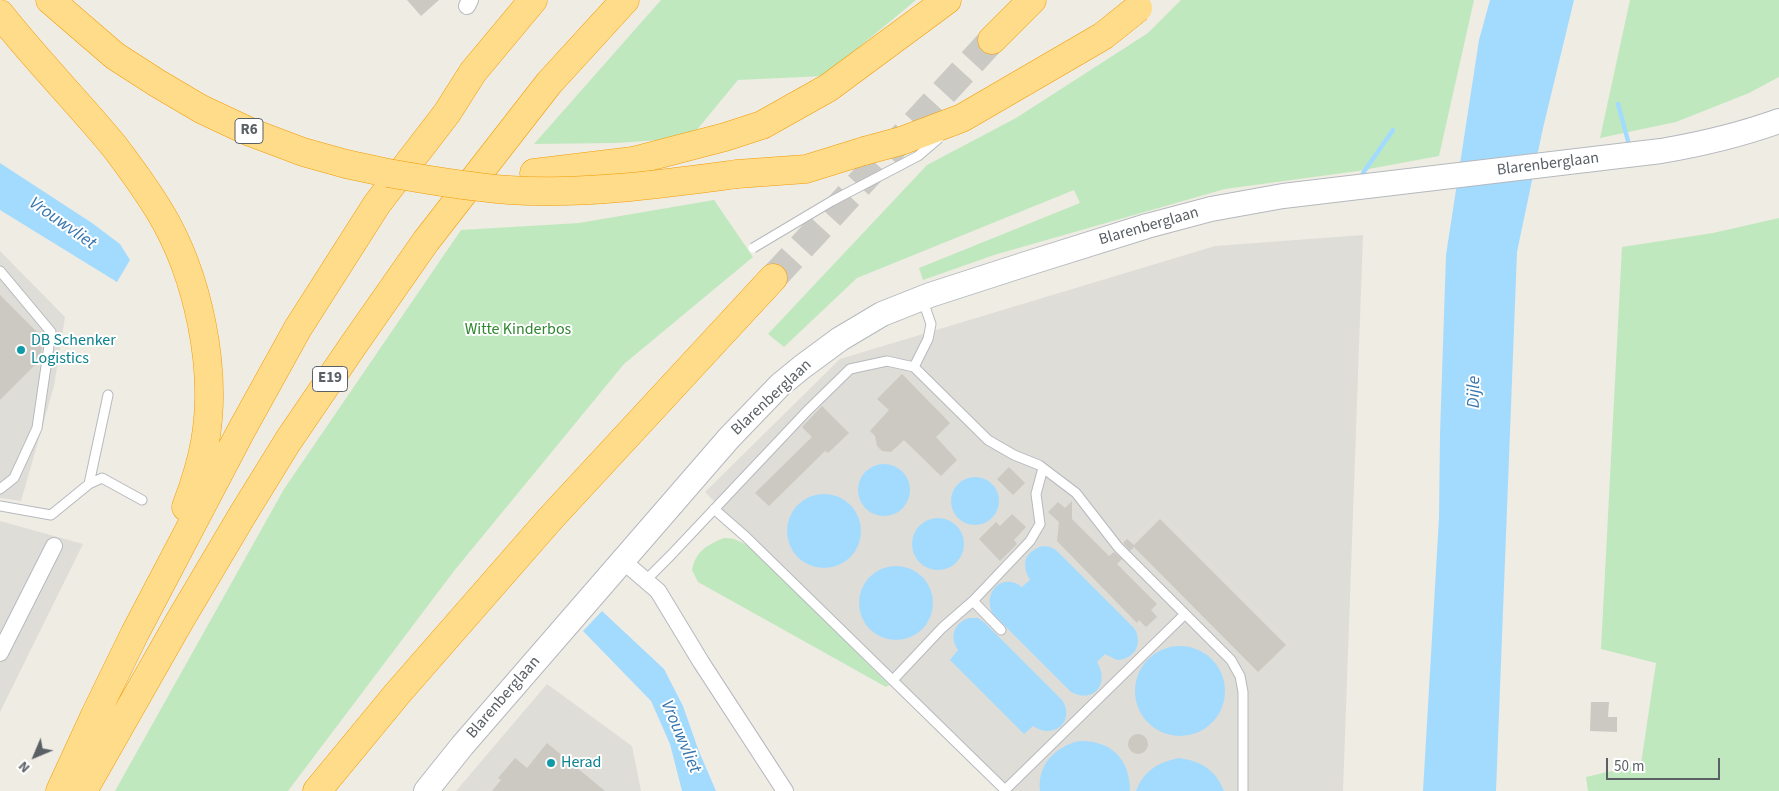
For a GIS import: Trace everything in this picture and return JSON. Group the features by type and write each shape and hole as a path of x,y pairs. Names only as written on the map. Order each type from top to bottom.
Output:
{"highway":[{"name":"R6","path":"50,0 115,56 201,108 250,132 303,152 388,174"},
{"path":"60,791 135,633 245,423 298,328 377,204 447,113 473,72 533,0"},
{"name":"E19","path":"83,791 179,622 248,506 288,441 352,347 426,241 549,83 626,0"},
{"path":"388,174 465,175 534,173 633,161 725,137 762,125 828,88 947,0"},
{"path":"992,40 1032,0"},
{"path":"388,174 509,190 564,190 632,187 737,174 806,169 901,140 962,118 1103,36 1143,4"},
{"path":"0,14 114,147 160,213 190,278 205,343 208,374 209,410 205,441 199,468 176,536 46,791"},
{"path":"317,791 397,694 550,519 773,278"}],"street":[{"name":"Blarenberglaan","path":"426,791 462,746 729,438 780,385 802,367 840,339 882,314 922,298 1147,226 1211,209 1283,196 1616,157 1708,143 1749,132 1779,121"},
{"path":"0,653 54,546"},
{"path":"623,561 658,591 701,662 785,791"}],"lane":[{"path":"753,248 832,201 918,156 962,118"},
{"path":"0,271 51,332 37,428 14,478 0,489"},
{"path":"914,367 928,339 931,324 922,298"},
{"path":"646,580 807,411 850,369 887,361 914,367 988,440 1014,455 1043,468 1076,493 1118,547 1231,660 1240,676 1243,692 1243,791"},
{"path":"89,484 108,395"},
{"path":"893,680 942,628 973,601 1030,541 1040,524 1036,494 1043,468"},
{"path":"0,506 50,516 89,484 102,478 142,500"},
{"path":"714,509 746,537 1006,790 1184,615"},
{"path":"973,601 1001,630"}],"shaded area":[{"path":"1363,235 1343,791 1002,791 705,492 840,359 1215,246"},
{"path":"0,251 65,317 54,386 21,501 0,498"},
{"path":"0,521 83,544 0,712"},
{"path":"547,684 632,746 641,791 456,791"}],"green space":[{"path":"661,0 916,0 824,76 738,80 695,132 675,139 616,143 534,144"},
{"path":"1181,0 1474,0 1439,156 1358,171 1225,189 994,255 923,280 919,268 1080,203 1074,190 857,278 784,347 768,334 927,165 1016,118 1148,33"},
{"path":"1630,0 1779,0 1779,77 1749,93 1676,122 1600,138"},
{"name":"Witte Kinderbos","path":"714,200 753,257 624,364 454,571 288,791 115,791 284,489 461,230 579,223"},
{"path":"1779,218 1779,791 1588,791 1586,777 1641,764 1656,663 1601,649 1622,247 1713,233"},
{"path":"724,538 742,542 757,553 889,685 886,687 698,582 692,570 696,558 707,546"}],"water":[{"name":"Dijle","path":"1490,0 1574,0 1543,128 1517,252 1496,791 1423,791 1439,518 1446,255 1479,40"},
{"name":"Vrouwvliet","path":"0,163 92,223 120,244 130,260 117,282 0,210"},
{"path":"884,464 898,468 906,476 910,490 906,504 898,512 884,516 870,512 862,504 858,490 862,476 870,468"},
{"path":"975,477 984,479 992,484 997,492 999,501 997,510 992,518 984,523 975,525 966,523 958,518 953,510 951,501 953,492 958,484 966,479"},
{"path":"824,494 845,500 855,510 861,531 855,552 845,562 824,568 803,562 793,552 787,531 793,510 803,500"},
{"path":"938,518 952,522 960,530 964,544 960,558 952,566 938,570 924,566 916,558 912,544 916,530 924,522"},
{"path":"1042,546 1056,550 1134,628 1137,634 1136,650 1128,657 1117,660 1105,654 1097,662 1102,678 1098,690 1093,694 1079,695 1071,692 993,614 991,609 990,598 992,592 999,584 1012,582 1022,587 1030,580 1025,564 1026,560 1031,552"},
{"path":"896,566 917,572 927,582 933,603 927,624 917,634 896,640 875,634 865,624 859,603 865,582 875,572"},
{"name":"Vrouwvliet","path":"602,611 664,669 683,706 698,749 716,791 682,791 670,744 651,701 583,631"},
{"path":"969,618 978,618 985,623 1062,700 1066,708 1066,715 1064,722 1060,726 1055,730 1048,731 1033,726 1024,734 950,660 958,650 955,645 954,631 960,623"},
{"path":"1180,646 1197,649 1212,659 1222,674 1225,691 1222,708 1212,723 1197,733 1180,736 1163,733 1148,723 1138,708 1135,691 1138,674 1148,659 1163,649"},
{"path":"1079,741 1100,744 1116,754 1127,770 1130,791 1040,791 1041,773 1049,759 1062,748"},
{"path":"1179,758 1194,761 1207,768 1217,777 1224,791 1136,791 1143,778 1153,768"}],"building":[{"path":"407,0 439,0 421,16"},
{"name":"DB Schenker Logistics","path":"0,295 44,339 39,361 0,400"},
{"path":"902,374 950,423 936,437 957,460 941,476 904,440 891,452 882,451 877,446 875,436 870,431 889,410 877,399"},
{"path":"822,406 849,433 828,453 825,451 769,506 755,493 812,437 802,427"},
{"path":"1009,467 1025,483 1013,495 997,479"},
{"path":"1072,501 1072,519 1109,556 1114,552 1122,559 1117,564 1157,604 1151,610 1157,617 1146,627 1139,620 1137,623 1057,541 1059,522 1048,512 1058,502 1065,508"},
{"path":"1012,514 1026,527 1014,540 1017,544 1000,561 979,539 996,522 1000,526"},
{"path":"1160,519 1286,645 1258,672 1134,547 1130,551 1123,543 1127,539 1134,545"},
{"path":"1591,702 1609,702 1608,717 1617,717 1617,732 1590,731"},
{"path":"1138,734 1145,737 1148,744 1145,751 1138,754 1131,751 1128,744 1131,737"},
{"name":"Herad","path":"547,743 605,791 492,791 501,780 498,778 515,758 527,768"}],"waterway":[{"path":"1618,104 1628,141"},
{"path":"1363,173 1393,130"}],"tunnel":[{"path":"773,278 992,40"}],"place":[{"name":"DB Schenker Logistics","path":"21,350"},
{"name":"Herad","path":"551,763"}]}
